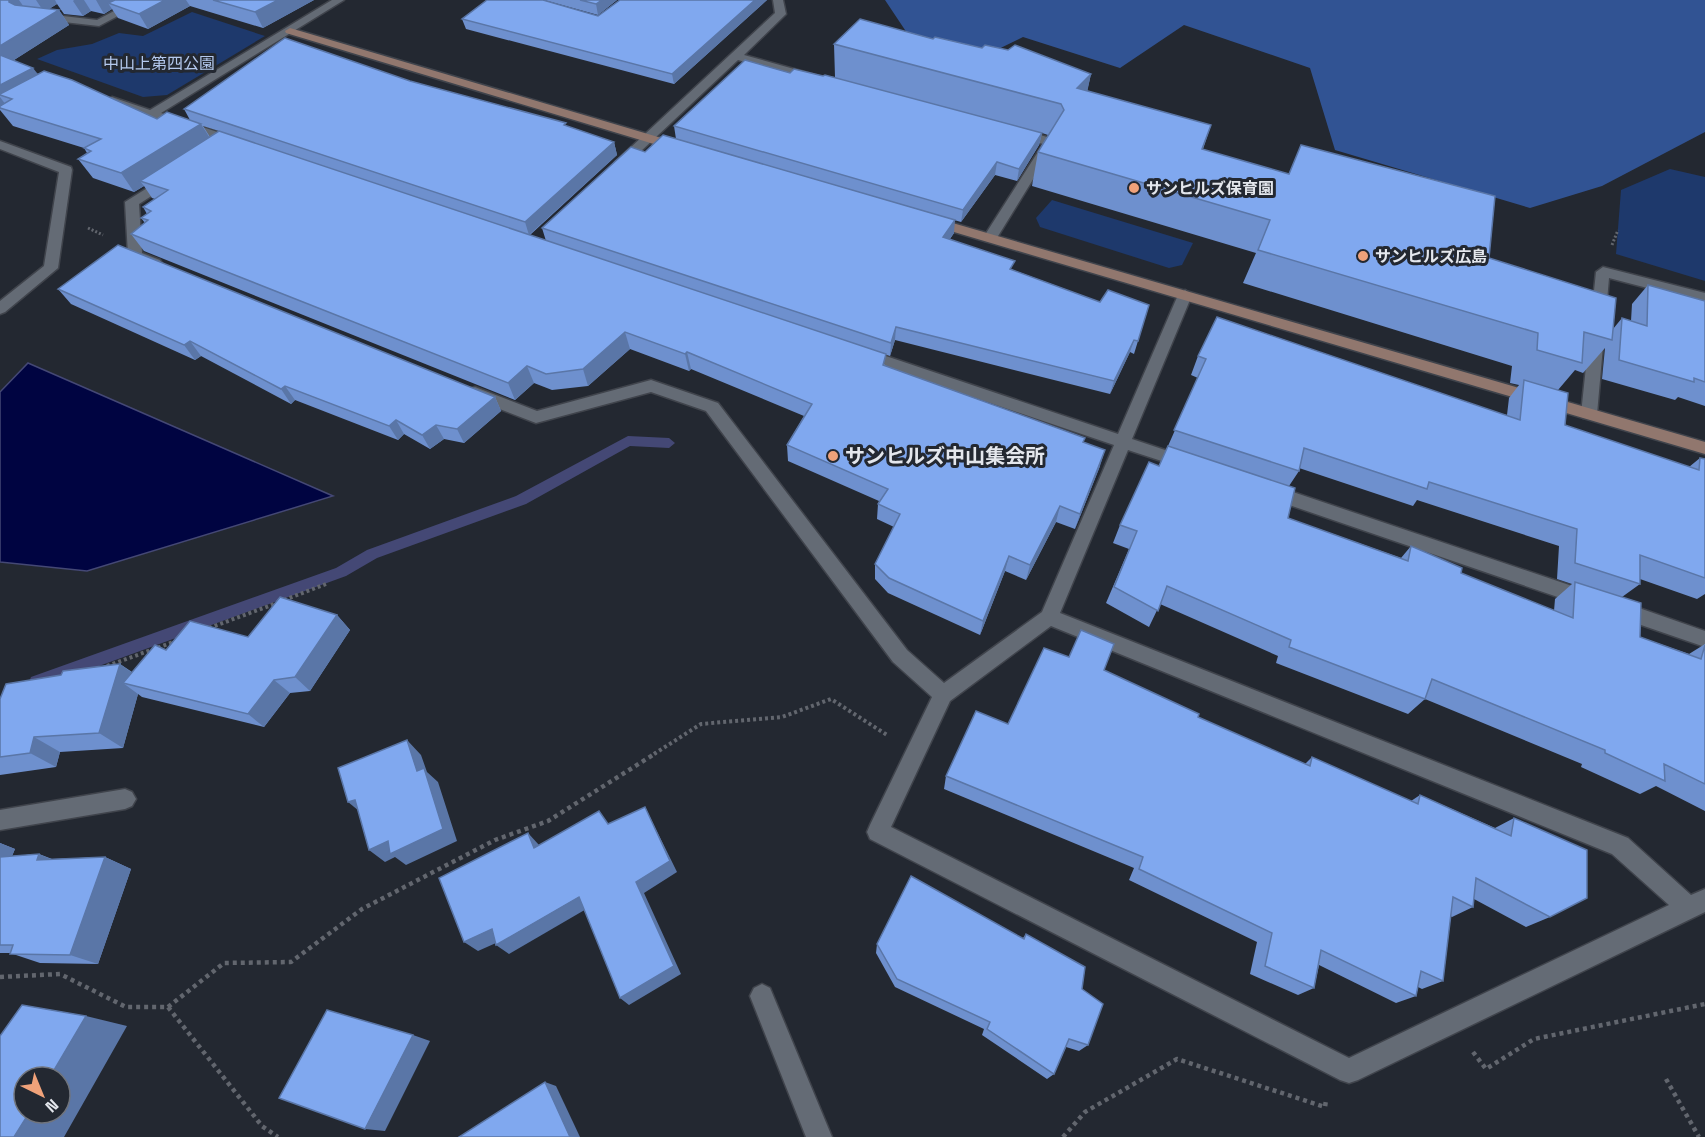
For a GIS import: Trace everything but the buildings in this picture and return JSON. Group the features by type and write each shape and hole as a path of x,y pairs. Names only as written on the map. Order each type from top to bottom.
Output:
{"street":[{"path":"66,6 41,16 99,23 143,0"},
{"path":"151,114 339,0"},
{"path":"613,170 781,14 778,0"},
{"path":"290,31 694,151"},
{"path":"736,56 825,81"},
{"path":"98,97 251,148"},
{"path":"990,238 1050,142 1005,129"},
{"path":"209,153 228,141"},
{"path":"0,144 66,170 51,268 0,309"},
{"path":"167,268 135,255 132,202 180,171"},
{"path":"922,218 1705,448"},
{"path":"1589,414 1603,272 1705,298"},
{"path":"1049,616 1620,846 1697,904 1349,1071 878,832 943,695 1049,616 1185,295"},
{"path":"845,348 1201,468"},
{"path":"460,387 536,417 651,386 712,407 900,656 943,695"},
{"path":"1257,487 1705,639"},
{"path":"0,820 125,799 93,804"},
{"path":"762,996 819,1137"}],"path":[{"path":"59,216 134,247"},
{"path":"206,629 326,584"},
{"path":"98,670 185,637"},
{"path":"0,976 60,974 126,1007 168,1007 224,963 291,963 362,909 495,840 548,821 700,724 782,717 831,699 915,754"},
{"path":"1450,1023 1486,1069 1534,1039 1705,1004"},
{"path":"168,1007 262,1126 278,1137"},
{"path":"1063,1137 1085,1112 1176,1059 1324,1107 1336,1064"},
{"path":"1666,1079 1699,1137"}],"green space":[{"name":"中山上第四公園","path":"192,12 265,36 167,95 143,97 37,59 57,50 92,44 119,33 143,36"},
{"path":"1670,169 1705,177 1705,281 1616,254 1621,190"},
{"path":"1052,200 1193,243 1182,265 1169,268 1040,227 1036,218"}],"shaded area":[{"path":"885,0 1705,0 1705,132 1602,186 1530,208 1335,150 1310,68 1184,25 1120,68 1023,37 978,59 911,39"},
{"path":"28,363 333,496 87,571 0,562 0,392"}],"waterway":[{"path":"36,682 341,572 372,554 521,500 628,441 669,443"}],"place":[{"name":"サンヒルズ保育園","path":"1134,188"},
{"name":"サンヒルズ広島","path":"1363,256"},
{"name":"サンヒルズ中山集会所","path":"833,456"}]}
